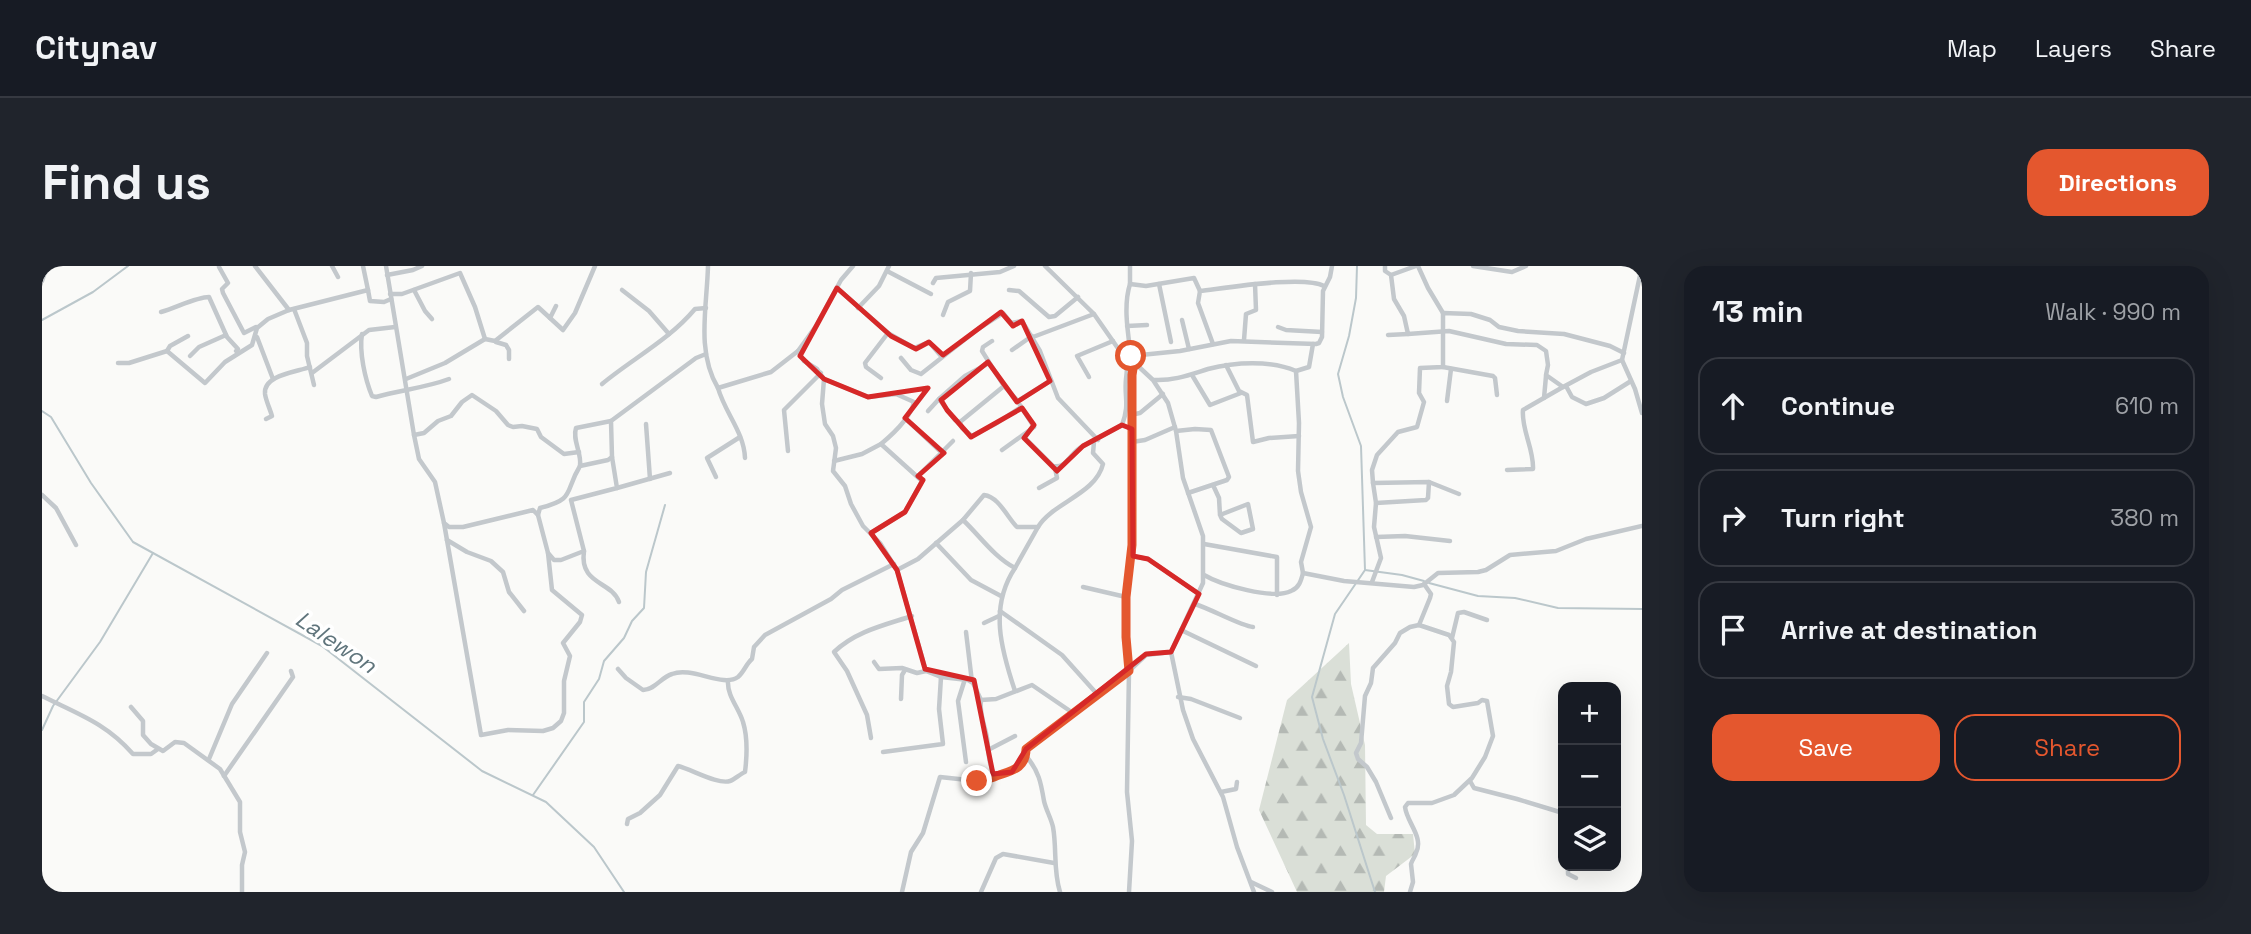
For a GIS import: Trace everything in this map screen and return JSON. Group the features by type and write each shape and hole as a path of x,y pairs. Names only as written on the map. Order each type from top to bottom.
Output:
{"street":[{"path":"42,281 47,266"},
{"path":"255,266 294,314 307,343 314,385"},
{"path":"332,266 338,277"},
{"path":"363,266 370,301 384,302 391,296 460,273 485,339"},
{"path":"386,266 414,435 419,459 435,482 481,736 508,730 543,731 553,728 564,713 564,681 570,656 563,643 580,622 582,615 552,590 548,553 538,515 533,510 463,527 449,527 444,523"},
{"path":"387,275 422,266"},
{"path":"495,341 538,307 563,330 572,320 595,266"},
{"path":"708,266 706,354 722,403 732,417 744,446 745,458"},
{"path":"718,388 771,372 798,351 853,266"},
{"path":"933,283 936,278 1000,272 1014,266"},
{"path":"1045,266 1094,314 1124,356 1128,367 1125,380 1132,429 1131,556 1126,597 1129,671 1127,782 1132,841 1129,892"},
{"path":"1055,468 1064,465 1083,446 1122,425 1129,415 1133,359 1127,326 1130,266"},
{"path":"1133,359 1244,340 1320,343 1324,287 1330,278 1332,266"},
{"path":"1385,266 1385,271 1391,275 1394,299 1404,316 1408,334"},
{"path":"1391,275 1417,266 1443,313 1443,367"},
{"path":"1473,266 1512,272 1526,266"},
{"path":"1642,266 1622,360 1642,413"},
{"path":"219,267 228,283 222,289 223,293 244,333"},
{"path":"858,308 879,286 888,268 931,294"},
{"path":"943,315 948,302 970,291 971,274"},
{"path":"1130,284 1146,286 1194,278 1200,291 1198,303 1213,344"},
{"path":"1200,291 1255,284 1313,282 1324,287"},
{"path":"1159,284 1171,342"},
{"path":"1244,340 1246,314 1256,310 1255,284"},
{"path":"837,288 888,333 914,348 929,342 942,356"},
{"path":"622,289 649,310 669,334"},
{"path":"167,351 205,383 220,366 254,343 257,330 268,319 291,310 368,290"},
{"path":"414,290 432,319"},
{"path":"1009,290 1020,290 1049,317 1055,316 1078,297"},
{"path":"161,312 209,297 226,335 238,348 234,355"},
{"path":"550,318 556,306"},
{"path":"602,384 669,334 695,309 706,308"},
{"path":"901,358 911,370 919,374 1001,312 1012,323 1022,321 1032,336 1063,405 1096,441"},
{"path":"1443,313 1471,314 1490,320 1499,327 1518,331 1564,334 1610,346 1624,353"},
{"path":"1012,350 1032,336 1094,314"},
{"path":"1182,320 1189,349"},
{"path":"1127,326 1147,325"},
{"path":"266,419 272,416 265,389 273,379 311,370 369,330 395,327"},
{"path":"1278,327 1322,332"},
{"path":"233,341 244,333 257,330"},
{"path":"257,330 273,379"},
{"path":"1388,335 1443,331 1506,344 1537,345 1546,351 1548,365 1544,398"},
{"path":"881,378 864,363 888,333"},
{"path":"362,334 366,373 372,396 426,387 449,379"},
{"path":"190,356 199,347 226,335"},
{"path":"118,363 129,363 167,351 170,346 188,336"},
{"path":"405,379 445,363 485,339 506,345 509,359"},
{"path":"992,341 982,349 1004,386 1020,404 1034,427 1002,450"},
{"path":"1089,377 1077,356 1113,341"},
{"path":"1153,380 1180,379 1226,365 1276,364 1296,371 1309,367 1313,344"},
{"path":"798,351 804,361 822,376 868,397 881,398 896,394 906,397 914,404 881,444 849,459 834,461"},
{"path":"558,503 568,495 580,466 581,458 574,434 576,428 611,421 696,358 706,354"},
{"path":"1124,356 1133,359 1163,394 1176,429 1183,478 1200,524 1204,544 1204,575 1195,604 1171,652 1178,697 1194,739 1221,792 1254,892"},
{"path":"1507,470 1533,469 1531,442 1522,413 1525,407 1591,372 1622,360"},
{"path":"928,411 965,376 989,363"},
{"path":"1226,365 1241,393"},
{"path":"1372,582 1381,558 1376,537 1372,470 1377,455 1398,432 1417,427 1424,402 1419,393 1420,368 1443,367 1494,376 1497,395"},
{"path":"1447,401 1451,369"},
{"path":"1204,575 1237,587 1277,595 1297,587 1303,573 1301,562 1311,527 1301,492 1296,371"},
{"path":"1192,375 1210,405 1241,393 1247,395 1253,442 1299,436"},
{"path":"788,451 784,410 822,376"},
{"path":"822,376 825,424 835,442 834,474 843,482 857,516 896,567 926,671"},
{"path":"1546,376 1565,386 1572,397 1590,404 1631,381"},
{"path":"939,399 955,420 960,422 962,428 972,436 997,423 1050,381"},
{"path":"960,422 1004,386"},
{"path":"1129,415 1143,411 1163,394"},
{"path":"414,435 424,433 438,421 451,416 462,402 472,395 496,411 513,428 522,426 537,429 541,437 564,454 579,452"},
{"path":"905,418 941,452"},
{"path":"611,421 612,457 617,488"},
{"path":"646,424 650,479"},
{"path":"1122,425 1132,429"},
{"path":"1132,442 1176,429 1212,430 1229,477 1227,481 1188,493"},
{"path":"1023,436 1055,468 1057,478 1039,488"},
{"path":"716,477 707,458 740,437"},
{"path":"918,476 953,441"},
{"path":"1015,691 1003,653 999,613 1001,596 1046,514 1068,502 1100,472 1103,464 1093,453 1096,441"},
{"path":"871,533 905,512 922,481 881,444"},
{"path":"580,466 612,457"},
{"path":"538,515 540,508 670,473"},
{"path":"1373,484 1429,482 1459,494"},
{"path":"1376,503 1426,500 1429,482"},
{"path":"1213,485 1219,498 1220,514 1222,519 1241,533 1253,529 1248,504 1220,514"},
{"path":"618,669 643,690 653,689 665,677 682,671 729,680 739,676 752,659 754,647 765,635 831,599 842,590 896,567 908,566 963,520 986,494 999,504 1017,527 1038,527"},
{"path":"42,495 56,508 76,545"},
{"path":"571,500 584,551 582,560 593,581 610,589 619,602"},
{"path":"963,520 989,547 1015,568"},
{"path":"1303,573 1404,588 1424,584 1438,573 1478,572 1510,555 1556,551 1586,539 1642,526"},
{"path":"1376,537 1405,536 1450,541"},
{"path":"447,540 467,552 491,561 503,572 509,592 524,611"},
{"path":"936,543 971,580 1001,596"},
{"path":"1204,544 1277,557 1277,595"},
{"path":"548,553 554,560 561,560 584,551"},
{"path":"1131,556 1148,559 1199,594"},
{"path":"1419,625 1431,594 1424,584"},
{"path":"1083,587 1126,597"},
{"path":"1195,604 1253,627"},
{"path":"1410,892 1413,882 1411,864 1418,845 1416,833 1406,818 1405,807 1408,803 1432,803 1454,795 1470,781 1485,757 1493,736 1487,701 1453,707 1449,704 1447,686 1451,672 1455,616 1464,612 1487,620"},
{"path":"984,624 999,613"},
{"path":"999,613 1062,654 1097,694"},
{"path":"871,738 867,715 847,671 834,652 847,641 870,629 912,616"},
{"path":"1391,818 1376,782 1367,767 1358,760 1356,753 1361,743 1366,696 1373,668 1395,643 1400,633 1410,626 1419,625 1452,638"},
{"path":"1181,630 1256,666"},
{"path":"966,632 972,682 981,700 988,758 995,776"},
{"path":"902,892 911,852 923,833 940,777 977,781 1013,771 1026,756 1026,749 1129,671 1146,655 1171,652"},
{"path":"209,760 232,704 267,653"},
{"path":"874,662 879,669 902,668 917,673 926,671 941,677 972,682"},
{"path":"901,699 902,675 905,670"},
{"path":"224,776 293,677 290,671"},
{"path":"883,752 943,744 939,709 941,677"},
{"path":"965,679 958,701 966,762"},
{"path":"626,824 628,819 640,813 660,795 678,766 719,781 729,781 745,772 747,736 741,714 728,691 729,680"},
{"path":"981,700 996,699 1032,685 1073,713"},
{"path":"42,696 96,721 112,732 133,754 151,754 158,749"},
{"path":"1178,697 1191,699 1240,718"},
{"path":"131,707 143,721 143,735 158,749 163,751 173,743 181,742 220,769 241,806 240,832 245,852 242,892"},
{"path":"988,750 1015,736"},
{"path":"1026,756 1042,781 1053,828 1054,863 1060,892"},
{"path":"1470,781 1474,788 1558,811"},
{"path":"1221,792 1238,788 1237,782"},
{"path":"981,892 996,858 1003,853 1054,863"},
{"path":"1568,871 1568,874 1576,877"},
{"path":"1250,882 1272,892"}],"highlighted area":[{"path":"837,288 891,336 916,349 929,342 943,355 1001,312 1013,326 1022,321 1050,381 1017,402 988,362 941,400 947,410 971,437 1022,408 1034,425 1024,438 1057,471 1083,446 1122,425 1132,429 1133,556 1148,559 1199,594 1171,652 1146,654 1026,749 1012,772 993,774 974,680 925,669 897,570 871,533 905,512 923,480 918,476 944,453 905,418 928,388 868,397 824,379 800,356"}],"green space":[{"path":"1349,643 1351,684 1365,745 1366,825 1377,834 1413,834 1415,854 1386,876 1384,892 1297,892 1259,810 1287,700"}],"waterway":[{"path":"42,320 93,292 128,266"},
{"path":"1357,266 1356,298 1338,374 1343,397 1361,446 1365,570 1335,614 1312,697 1323,739 1375,892"},
{"name":"Lalewon","path":"42,411 51,417 91,483 133,542 322,646 482,771 546,802 594,847 624,892"},
{"path":"533,795 584,722 584,702 599,679 604,661 624,638 632,621 644,608 646,572 665,505"},
{"path":"42,730 53,706 100,642 153,553"},
{"path":"1365,570 1424,581"},
{"path":"1429,583 1478,596 1515,598 1558,608 1642,609"}],"route":[{"path":"977,781 1012,772 1025,759 1026,749 1129,671 1126,597 1132,545 1134,362 1131,356"}]}
